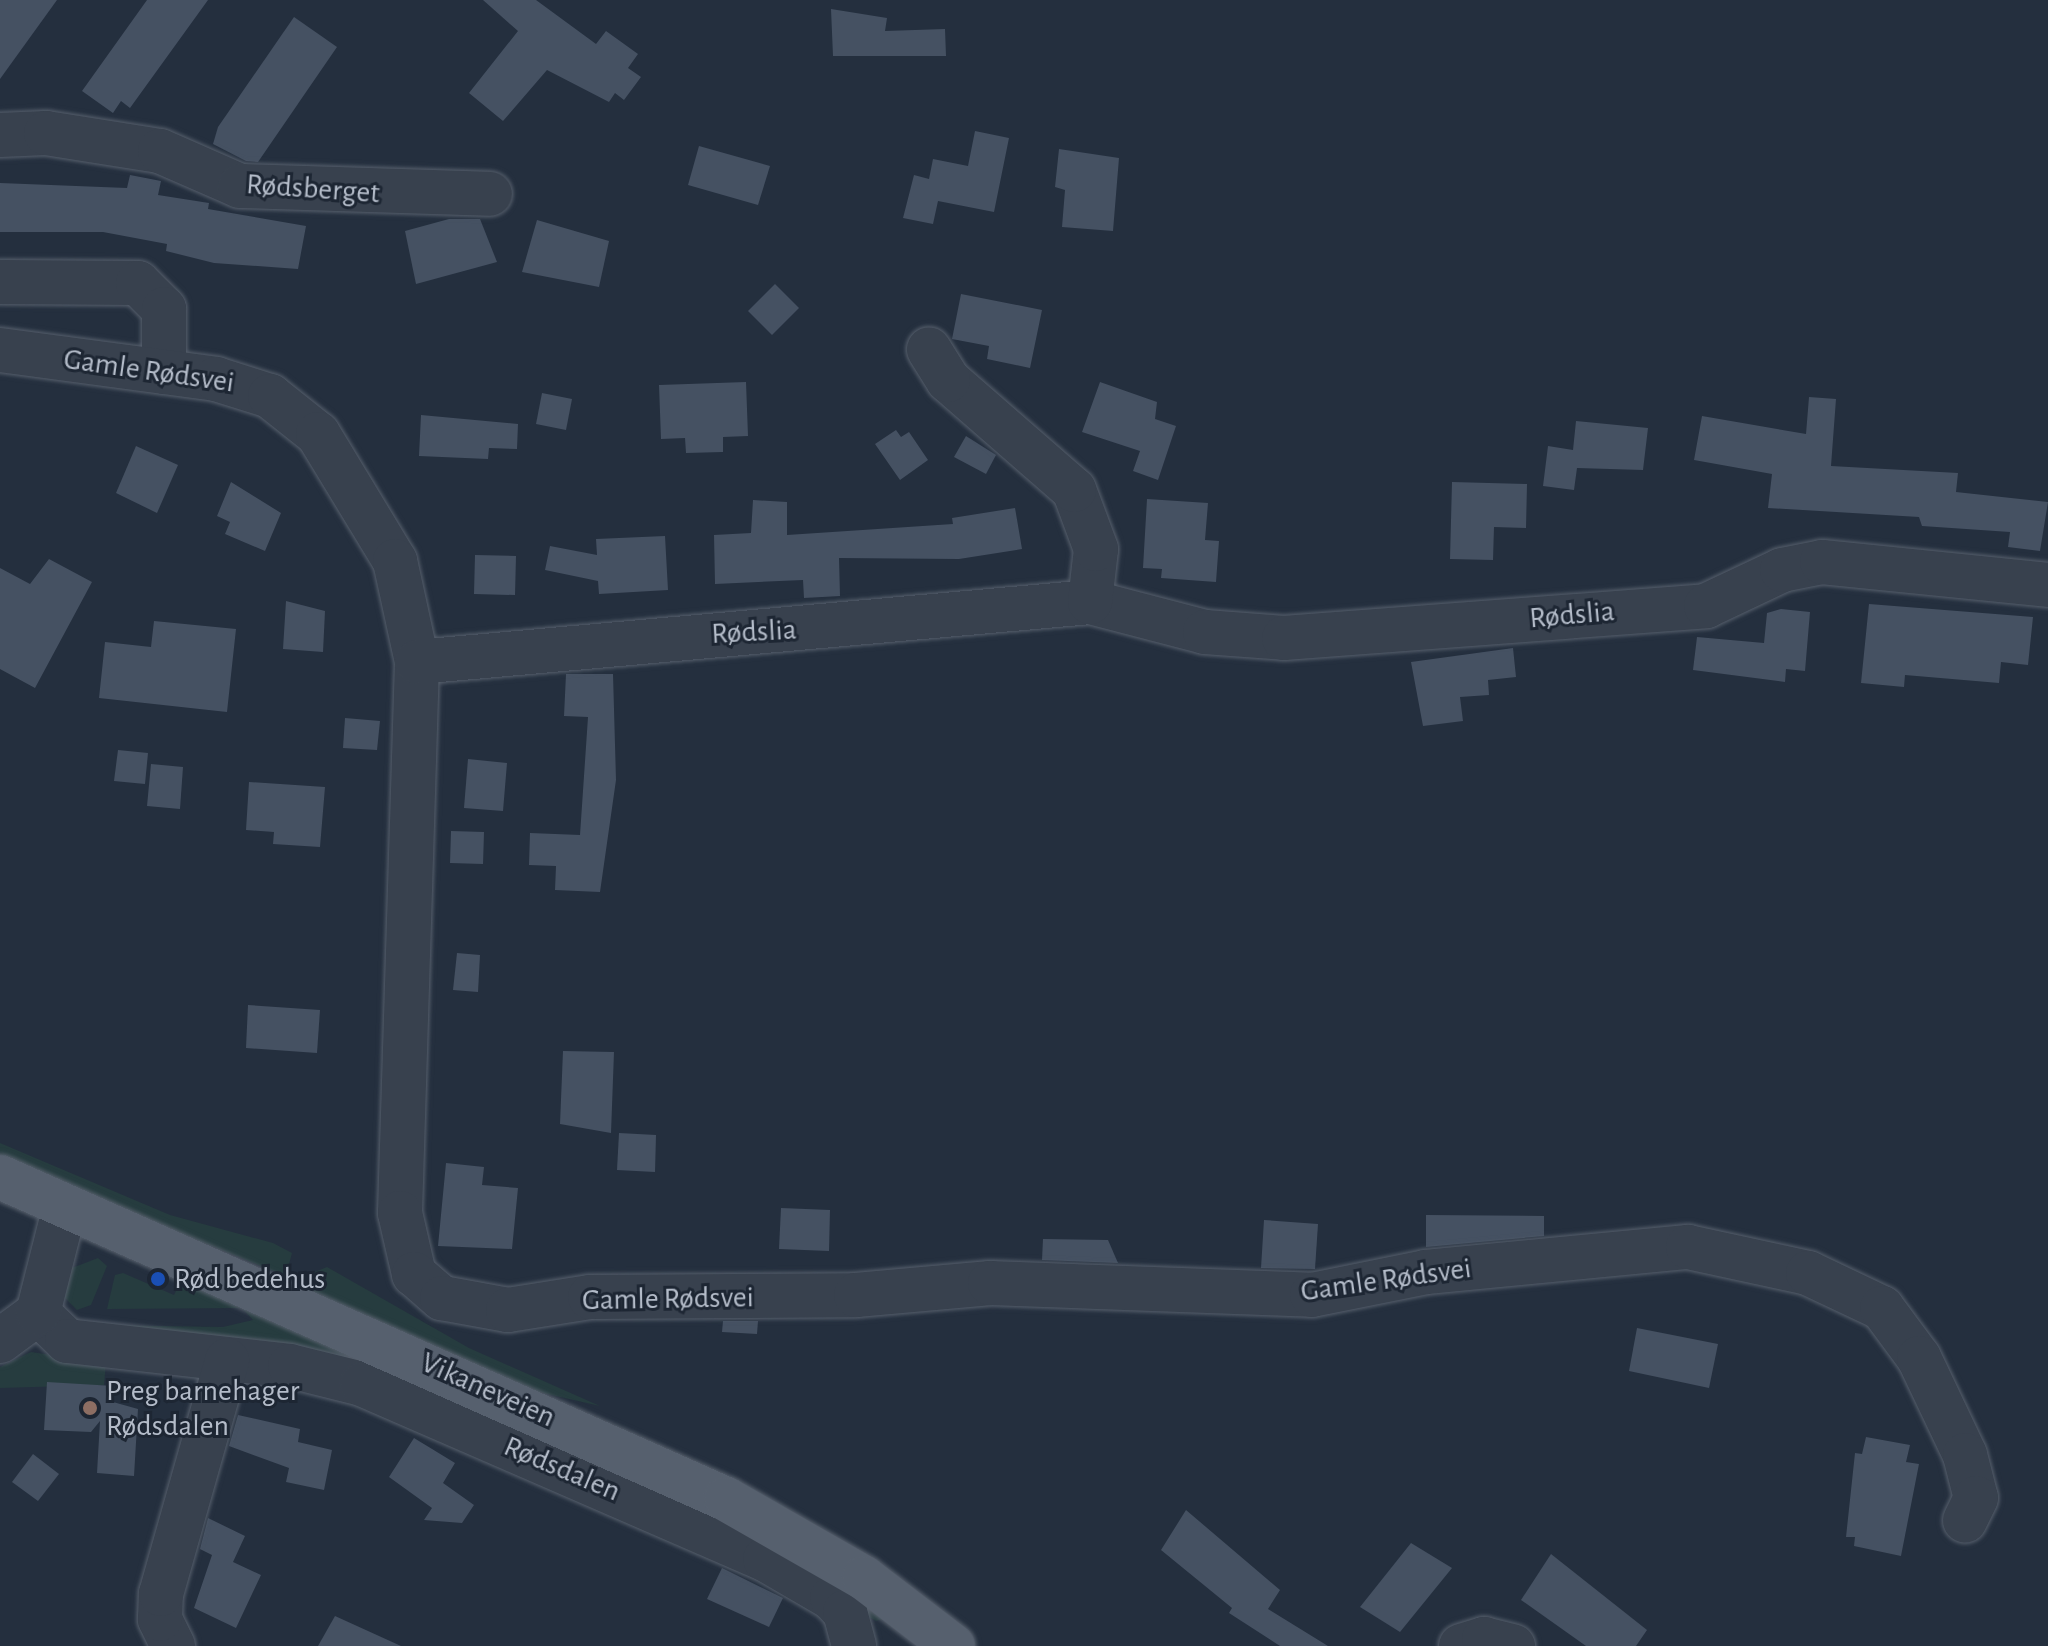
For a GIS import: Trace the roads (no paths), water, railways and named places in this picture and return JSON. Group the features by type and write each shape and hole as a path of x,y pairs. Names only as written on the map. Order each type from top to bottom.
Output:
{"main road":[{"name":"Vikaneveien","path":"0,1177 726,1499 864,1578 953,1646"}],"street":[{"name":"Rødsberget","path":"0,135 46,133 160,151 240,186 490,194"},
{"path":"0,282 138,283 164,309 164,372"},
{"name":"Gamle Rødsvei","path":"0,350 246,385 292,409 318,434 395,561 417,662 400,1213 414,1274 442,1298 508,1310 590,1297 841,1295 990,1283 1312,1295 1426,1272 1688,1247 1836,1281 1882,1308 1919,1358 1965,1455 1976,1498 1965,1521"},
{"path":"929,350 948,380 1074,490 1096,549 1090,602"},
{"name":"Rødslia","path":"417,662 1090,602 1205,632 1284,638 1706,606 1782,570 1822,562 2048,585"},
{"path":"0,1341 38,1313 65,1206"},
{"name":"Rødsdalen","path":"38,1313 67,1341 227,1360 362,1384 691,1524 832,1598 849,1621 854,1646"},
{"path":"173,1646 160,1619 161,1594 227,1360"},
{"path":"1461,1646 1484,1639 1513,1646"}],"place":[{"name":"Rød bedehus","path":"158,1279"},
{"name":"Preg barnehager Rødsdalen","path":"90,1408"}]}
